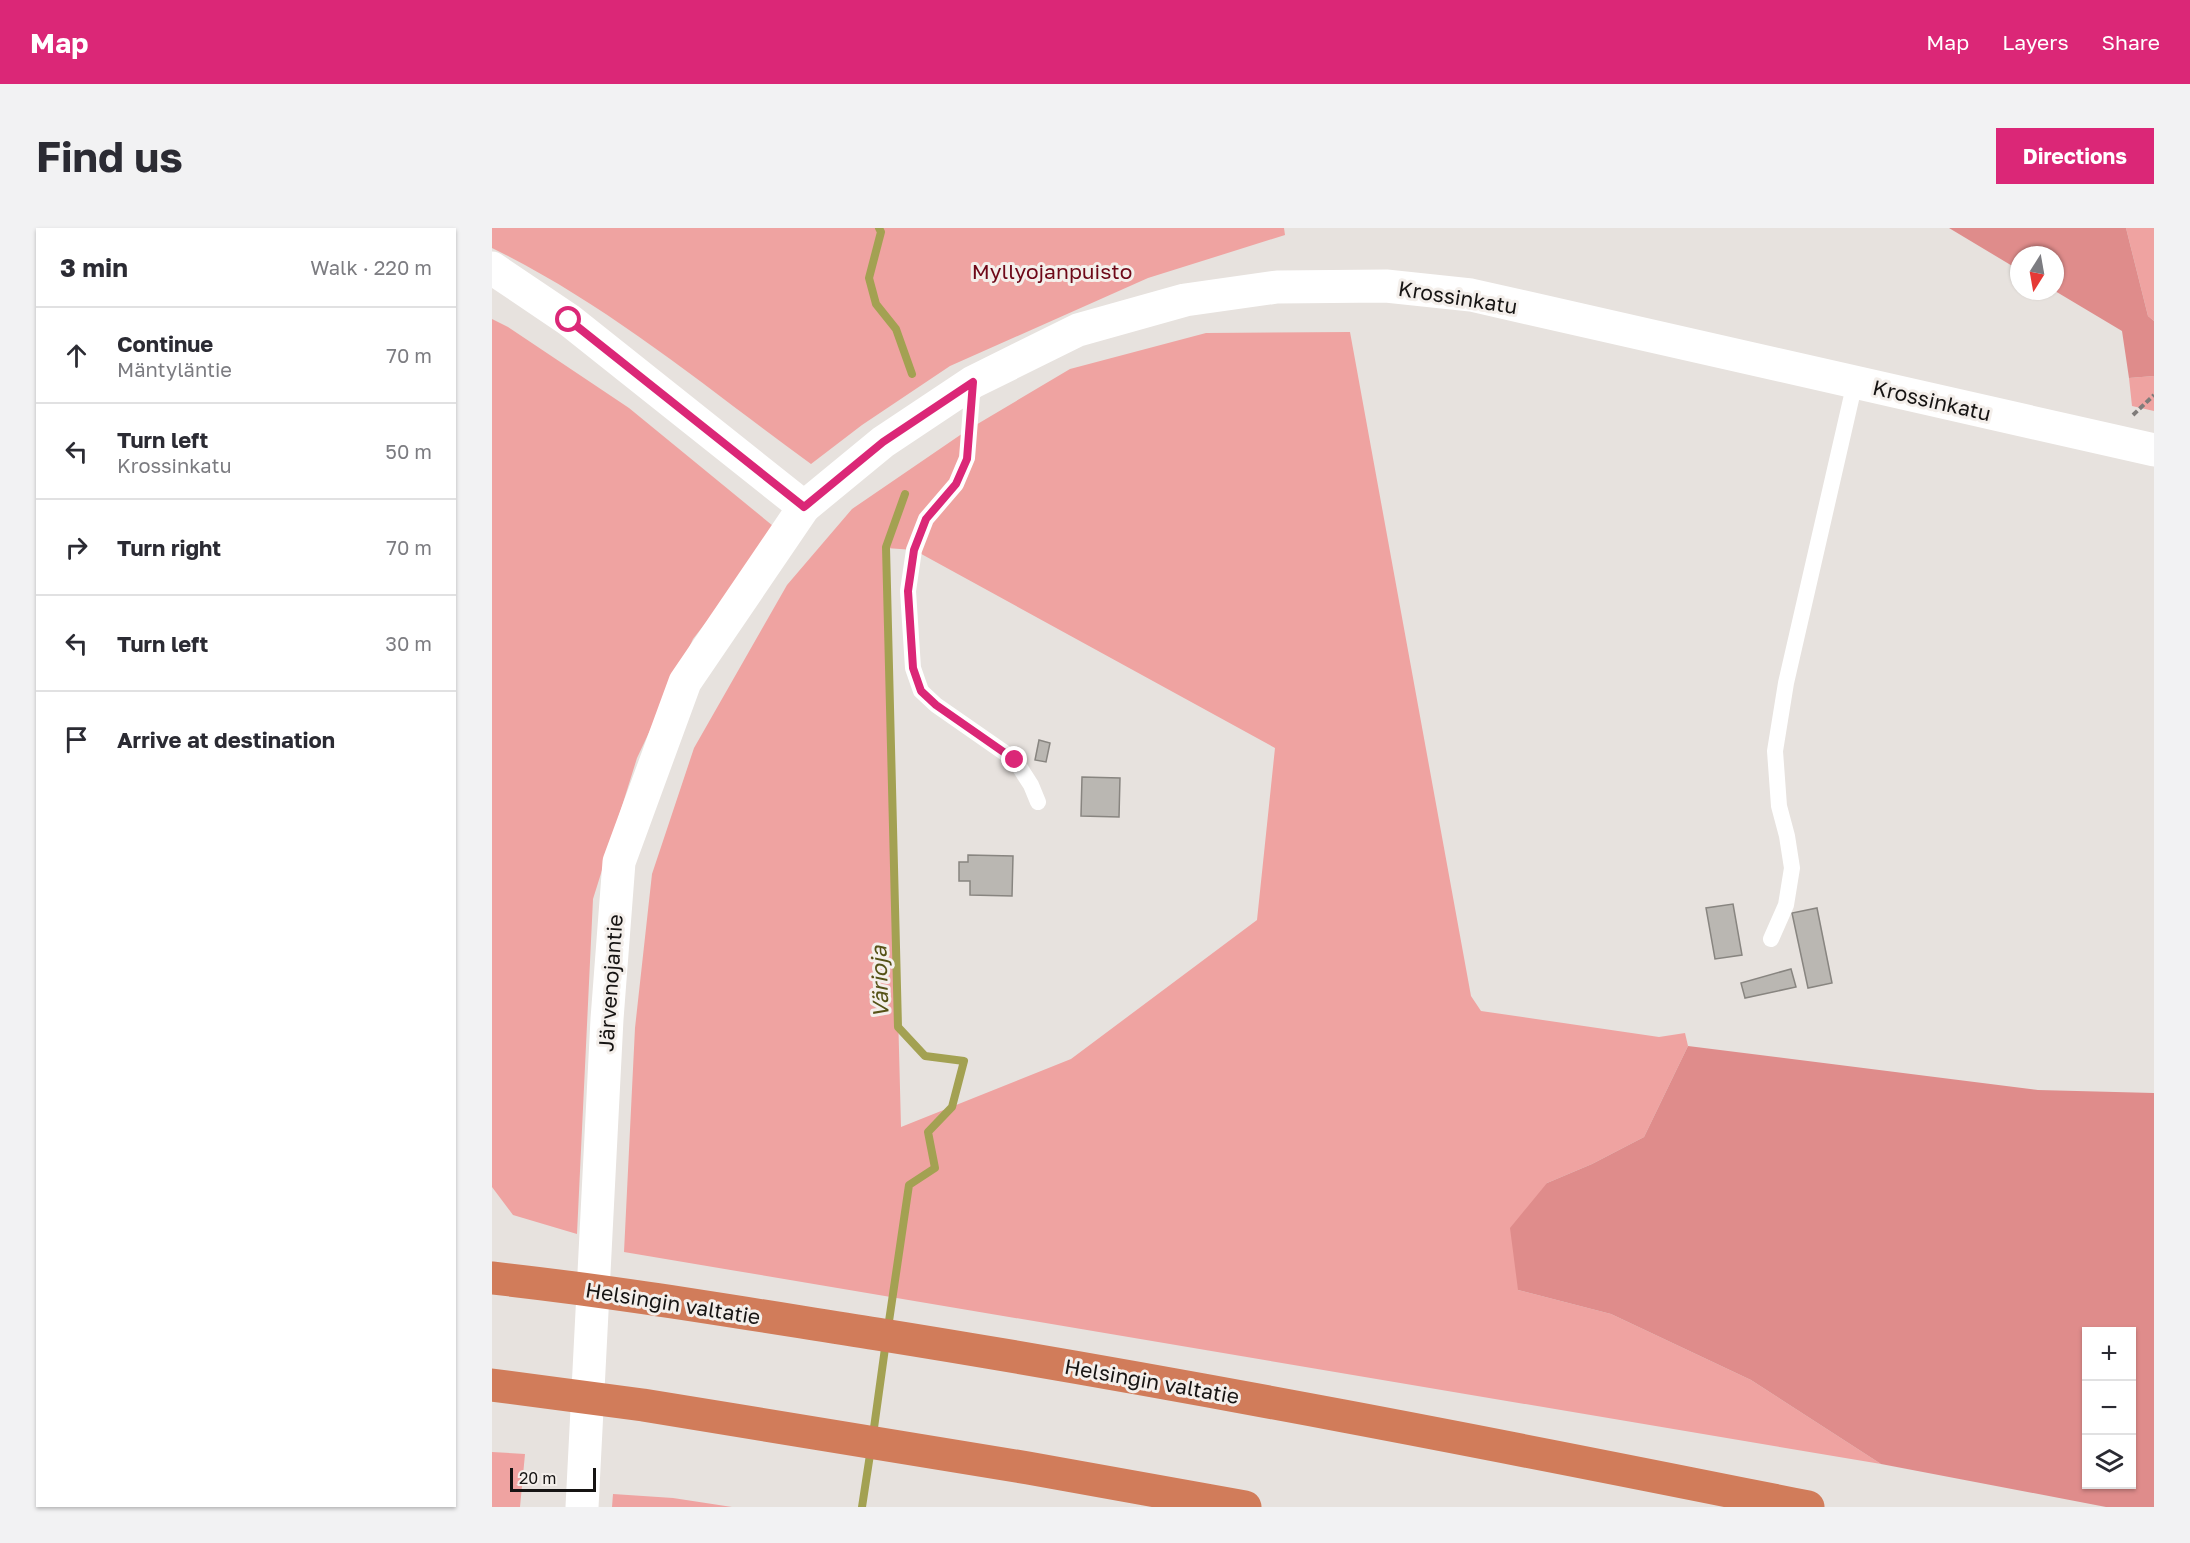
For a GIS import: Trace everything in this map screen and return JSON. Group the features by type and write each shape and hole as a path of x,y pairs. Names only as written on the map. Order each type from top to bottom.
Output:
{"highway":[{"name":"Helsingin valtatie","path":"492,1278 647,1298 1059,1364 1432,1432 1808,1507"},
{"path":"492,1385 643,1405 1028,1468 1245,1507"}],"street":[{"path":"492,268 569,320 804,507"},
{"name":"Krossinkatu","path":"804,507 883,442 973,382 1078,330 1185,300 1277,287 1386,286 1471,295 2154,450"},
{"name":"Järvenojantie","path":"582,1507 607,1019 619,862 685,682 804,507"}],"lane":[{"path":"973,382 967,459 956,484 926,519 914,550 908,591 913,668 921,691 936,705 1015,760 1031,785 1038,802"},
{"path":"1771,939 1786,905 1792,868 1779,806 1775,751 1786,683 1855,382"}],"green space":[{"name":"Myllyojanpuisto","path":"492,228 1284,228 1285,235 1148,278 950,366 862,425 811,464 616,321 534,270 492,248"},
{"path":"2126,228 2154,228 2154,321 2148,316"},
{"path":"492,319 508,327 629,408 778,530 693,639 637,758 593,899 577,1234 513,1215 492,1187"},
{"path":"1350,332 1471,996 1481,1011 1659,1037 1685,1033 1688,1046 1644,1137 1592,1164 1547,1183 1518,1290 1611,1314 1751,1380 1881,1464 624,1252 635,1028 652,874 694,748 787,585 852,509 969,429 1070,369 1206,333","holes":["886,548 914,550 1275,748 1257,920 1071,1059 901,1127"]},
{"path":"2154,376 2154,411 2132,406 2129,378"},
{"path":"492,1452 525,1454 520,1507 492,1507"},
{"path":"613,1494 673,1498 732,1507 612,1507"}],"shaded area":[{"path":"1949,228 2126,228 2148,316 2154,321 2154,376 2129,378 2122,331 2064,296 2064,246 2010,246 2010,265"},
{"path":"1688,1046 2038,1090 2154,1093 2154,1507 2106,1507 1881,1464 1751,1380 1611,1314 1518,1290 1510,1228 1547,1183 1592,1164 1644,1137"}],"building":[{"path":"1039,740 1050,743 1046,762 1035,760"},
{"path":"1082,777 1120,778 1119,817 1081,816"},
{"path":"968,855 1013,856 1012,896 970,895 970,881 959,881 959,862 968,862"},
{"path":"1733,904 1742,955 1715,959 1706,908"},
{"path":"1817,908 1832,983 1808,988 1792,913"},
{"path":"1791,969 1796,987 1745,998 1741,983"}],"waterway":[{"path":"879,228 881,232 869,278 876,304 896,329 912,374"},
{"name":"Värioja","path":"888,1328 909,1185 935,1168 928,1132 952,1107 964,1061 925,1056 898,1027 886,547 905,494"},
{"name":"Värioja","path":"873,1435 886,1341"},
{"name":"Värioja","path":"862,1507 871,1448"}],"route":[{"path":"569,320 804,507 883,442 973,382 967,459 956,484 926,519 914,550 908,591 913,668 921,691 936,705 1015,760"}]}
